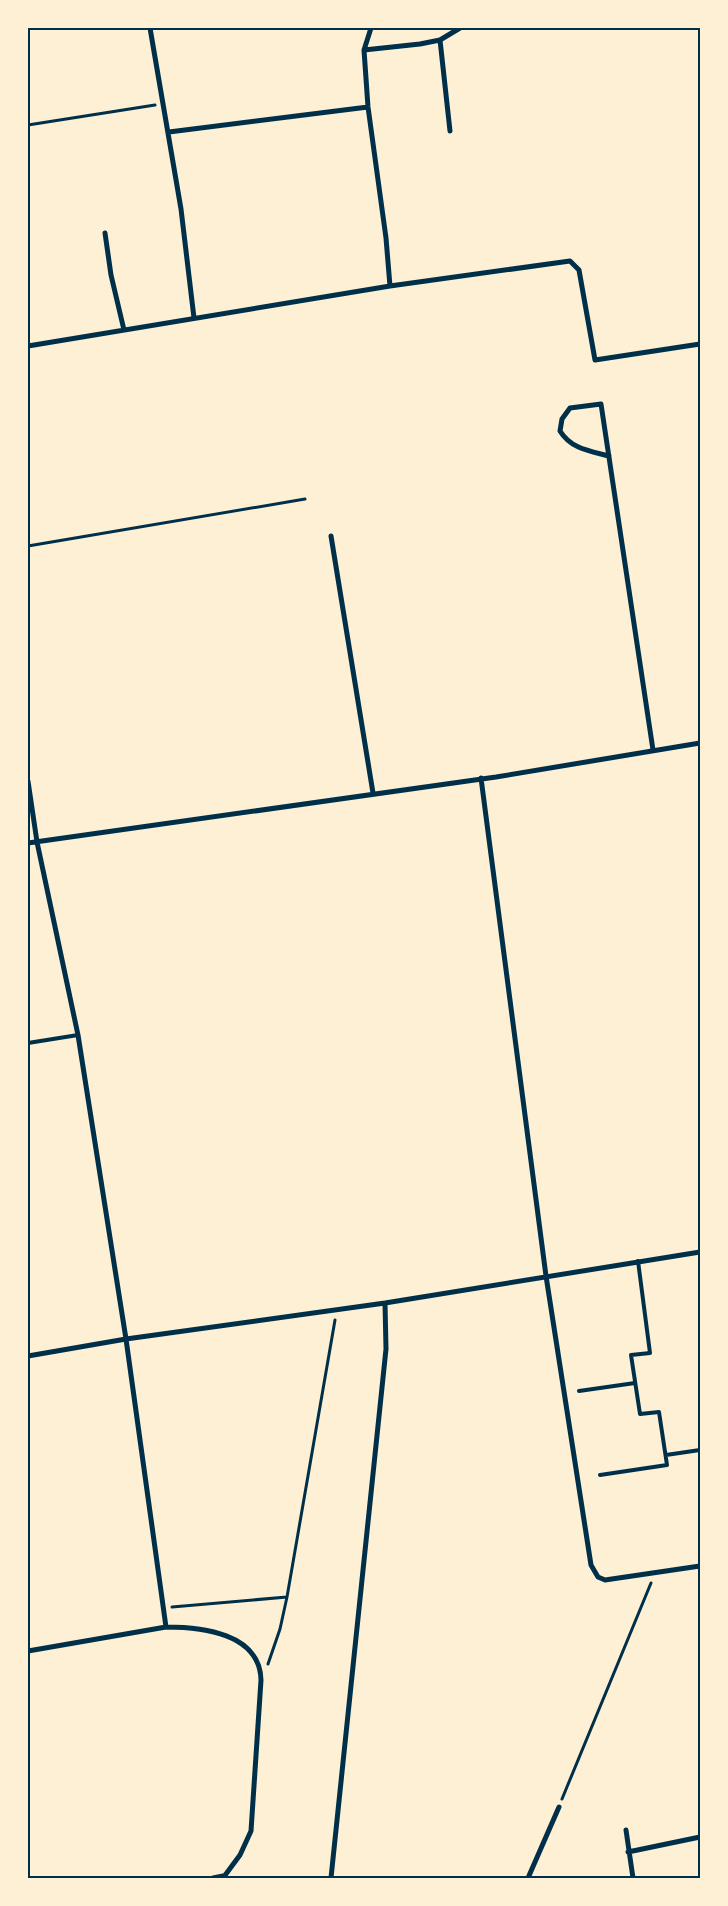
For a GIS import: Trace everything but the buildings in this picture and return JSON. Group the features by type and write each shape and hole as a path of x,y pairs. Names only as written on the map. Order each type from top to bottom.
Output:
{"street":[{"path":"150,28 165,103 194,318"},
{"path":"371,28 364,50 368,107 386,238 390,286"},
{"path":"364,50 401,47 440,40 460,28"},
{"path":"440,40 450,131"},
{"path":"169,132 368,107"},
{"path":"105,233 111,274 124,330"},
{"path":"28,346 390,286 570,261 579,270 595,360 700,344"},
{"path":"609,456 583,450 566,441 560,431 562,419 570,408 601,404 609,456 653,750"},
{"path":"331,536 373,793"},
{"path":"28,843 481,778 700,743"},
{"path":"481,778 546,1276 591,1565 598,1577 613,1580 700,1566"},
{"path":"28,781 37,842 78,1035 126,1339 166,1627"},
{"path":"28,1356 126,1339 385,1303 700,1252"},
{"path":"331,1878 386,1349 385,1303"},
{"path":"28,1651 166,1627 199,1629 229,1636 253,1656 260,1669 260,1712 251,1830 240,1855 223,1878 213,1878"},
{"path":"528,1878 559,1806"},
{"path":"626,1830 633,1878"},
{"path":"628,1852 700,1837"}],"lane":[{"path":"28,1043 78,1035"},
{"path":"600,1475 667,1465 659,1412 640,1414 631,1355 650,1353 638,1261"},
{"path":"579,1391 636,1383"},
{"path":"666,1455 700,1450"}],"path":[{"path":"28,125 165,103"},
{"path":"28,546 305,500"},
{"path":"260,1669 268,1664 280,1629 287,1597 337,1310"},
{"path":"559,1806 655,1573"},
{"path":"164,1608 287,1597"}]}
